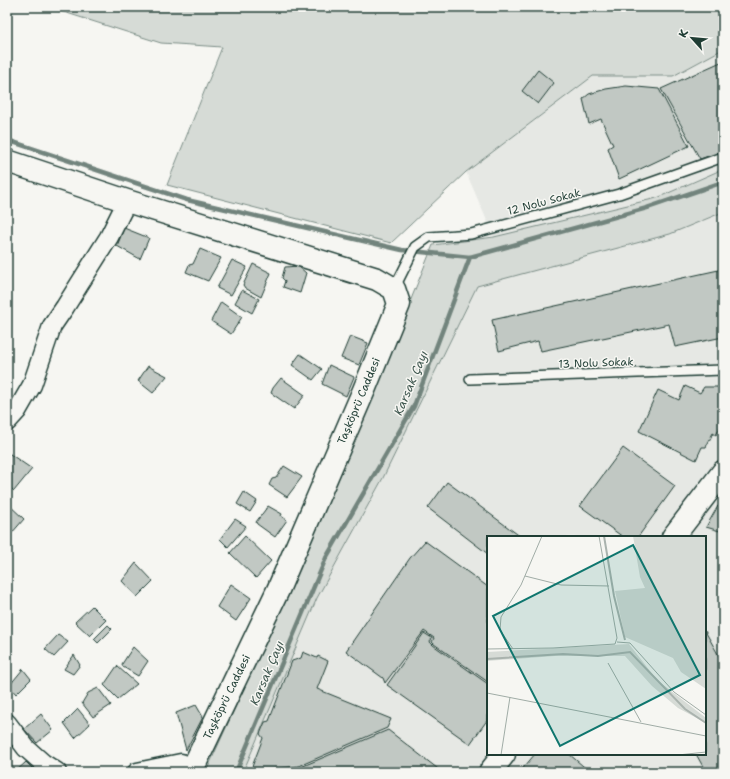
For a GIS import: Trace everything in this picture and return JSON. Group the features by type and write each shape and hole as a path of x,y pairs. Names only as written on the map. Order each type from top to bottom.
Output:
{"street":[{"path":"7,160 127,201 377,279 394,289"},
{"path":"7,422 17,411 32,385 52,326 109,237 127,201"},
{"name":"Taşköprü Caddesi","path":"192,770 278,590 364,390 399,304 394,289"},
{"path":"674,536 723,472"},
{"path":"7,723 26,748 43,763 57,772"},
{"path":"490,772 503,755"},
{"path":"137,772 181,763 192,770"}],"lane":[{"name":"12 Nolu Sokak","path":"394,289 415,247 429,237 471,234 619,194 723,157"},
{"name":"13 Nolu Sokak","path":"470,379 723,370"}],"shaded area":[{"path":"48,7 723,7 723,49 673,76 593,76 466,172 391,243 167,185 222,47 161,43"},
{"path":"723,49 723,169 657,198 494,237 466,172 593,76 673,76"},
{"path":"723,169 723,212 670,234 477,286 383,478 317,598 243,772 206,772 335,487 433,245 494,237 657,198"},
{"path":"723,212 723,772 243,772 317,598 383,478 477,286 670,234"}],"building":[{"path":"723,61 723,151 700,159 661,89"},
{"path":"538,70 554,83 538,104 522,91"},
{"path":"626,86 659,89 689,146 619,179 608,148 613,145 601,119 589,124 583,99 589,94 606,89"},
{"path":"124,228 149,238 140,259 117,246"},
{"path":"200,249 221,258 208,281 186,272 189,265 193,264"},
{"path":"232,260 247,267 231,295 217,288"},
{"path":"253,264 271,273 261,297 245,288 243,285"},
{"path":"298,266 306,273 300,293 283,287 285,281 282,278 285,267"},
{"path":"723,269 723,337 675,347 669,324 541,351 538,341 499,351 492,320"},
{"path":"242,290 259,299 252,313 235,303"},
{"path":"221,302 242,317 231,334 211,321"},
{"path":"350,336 368,343 359,365 341,358"},
{"path":"300,354 322,369 313,380 292,365"},
{"path":"329,365 354,377 346,396 322,384"},
{"path":"148,366 167,376 153,393 138,381"},
{"path":"281,378 305,395 294,409 271,393"},
{"path":"685,386 700,393 704,387 723,387 723,422 716,435 713,433 706,447 702,447 696,460 639,431 658,390 679,400"},
{"path":"623,448 675,486 639,536 622,536 580,506"},
{"path":"7,452 32,469 14,491 7,485"},
{"path":"284,466 302,477 287,497 269,485 272,479 276,478"},
{"path":"447,482 520,536 487,536 487,553 428,508"},
{"path":"244,492 257,501 250,512 237,504"},
{"path":"7,503 24,519 11,534 7,531"},
{"path":"268,506 282,514 281,516 287,520 275,537 256,522"},
{"path":"718,506 723,508 723,532 706,527"},
{"path":"235,519 246,526 228,547 220,539"},
{"path":"245,536 271,561 256,578 230,553"},
{"path":"425,541 487,586 487,681 434,644 432,642 434,638 424,631 385,683 383,678 346,651 410,558"},
{"path":"136,563 153,581 137,597 122,581"},
{"path":"231,584 251,598 236,621 217,607"},
{"path":"92,606 106,620 90,636 75,622"},
{"path":"108,625 112,629 98,643 94,639"},
{"path":"424,633 432,638 430,642 433,645 487,683 487,720 470,744 387,685"},
{"path":"706,633 723,663 723,772 706,772 697,755 706,755"},
{"path":"58,635 68,642 54,657 45,649"},
{"path":"133,647 148,661 138,676 123,667 122,664"},
{"path":"303,652 317,658 318,656 328,661 317,689 391,719 387,728 299,766 250,772 263,738 260,734 265,722 269,721 292,661 301,658"},
{"path":"74,655 80,665 73,674 64,669"},
{"path":"117,666 137,684 118,699 104,685"},
{"path":"23,669 31,679 16,694 9,686"},
{"path":"98,688 111,705 93,717 82,703 88,693"},
{"path":"196,705 203,717 186,750 176,713"},
{"path":"78,709 90,724 75,738 64,723"},
{"path":"41,714 53,730 37,743 24,729"},
{"path":"388,730 442,772 308,772 301,767"},
{"path":"534,755 570,755 590,772 520,772"},
{"path":"26,762 36,772 15,772"}],"waterway":[{"path":"7,140 187,200 402,250 470,257"},
{"name":"Karsak Çayı","path":"236,772 326,558 414,406 470,257 647,208 723,182"}]}
